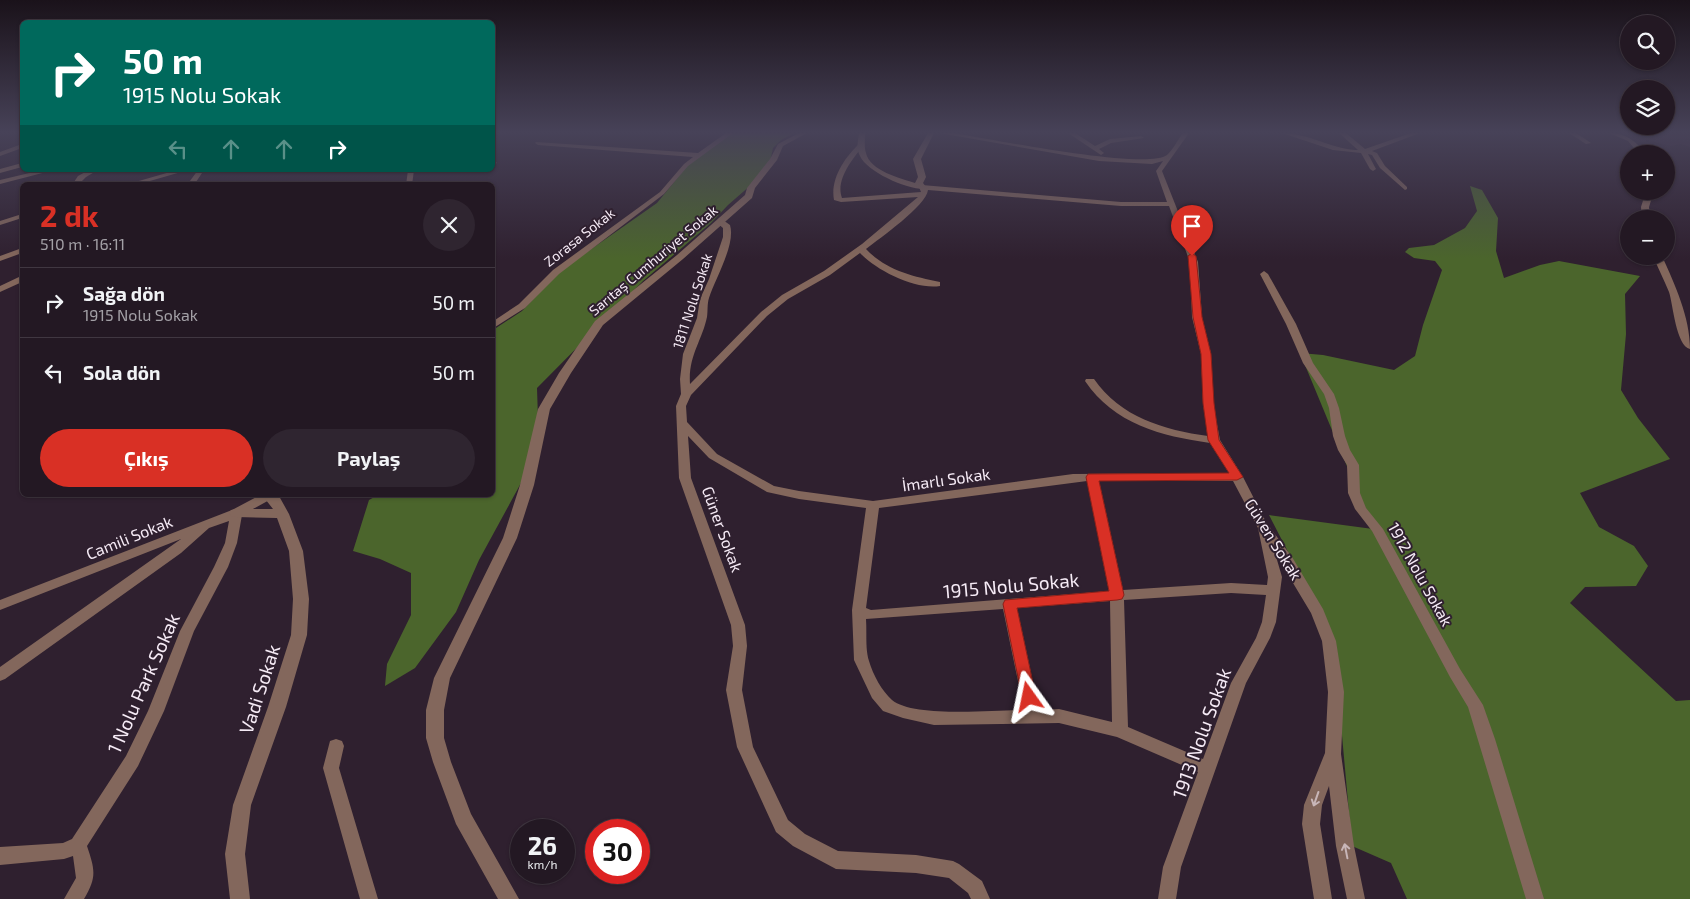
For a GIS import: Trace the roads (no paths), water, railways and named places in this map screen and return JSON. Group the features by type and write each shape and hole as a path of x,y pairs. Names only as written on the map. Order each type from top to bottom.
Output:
{"street":[{"path":"0,182 30,175"},
{"path":"140,182 167,175"},
{"name":"Zorasa Sokak","path":"495,324 522,306 556,272 668,189 679,175"},
{"name":"Sarıtaş Cumhuriyet Sokak","path":"509,899 463,818 445,772 435,738 435,710 442,678 510,538 527,486 544,409 565,373 599,323 652,278 680,258 749,196 751,188 761,175"},
{"path":"841,175 837,183 836,198 841,200 887,198 923,190 1121,204 1171,204"},
{"path":"888,175 923,190"},
{"path":"921,175 919,183 923,190"},
{"path":"1154,175 1158,183 1164,186"},
{"name":"Güven Sokak","path":"1160,175 1194,262 1197,317 1206,354 1208,403 1214,440 1237,477 1261,524 1287,560 1318,613 1329,641 1336,692 1333,754 1344,846 1356,899"},
{"path":"1391,175 1405,188"},
{"path":"686,394 764,314 785,297 827,273 861,248 916,204 923,190"},
{"path":"0,223 20,217"},
{"name":"1811 Nolu Sokak","path":"686,394 685,379 688,354 702,318 704,299 727,237 727,227 720,222"},
{"path":"861,248 879,267 915,282 937,284"},
{"path":"0,259 20,251"},
{"path":"1662,265 1674,293 1682,328 1690,346"},
{"name":"1912 Nolu Sokak","path":"1264,274 1291,324 1308,363 1329,394 1334,408 1341,443 1353,465 1354,493 1361,510 1377,529 1455,673 1475,705 1488,739 1535,899"},
{"path":"0,290 20,280"},
{"path":"1090,381 1102,398 1123,413 1162,431 1214,440"},
{"name":"Güner Sokak","path":"686,394 681,406 685,478 738,625 740,646 734,690 745,747 782,826 799,840 836,860 916,864 953,870 975,887 981,899"},
{"name":"İmarlı Sokak","path":"683,424 713,456 771,489 873,505 1092,477 1237,477"},
{"path":"1092,477 1117,595 1120,731"},
{"name":"Camili Sokak","path":"0,604 236,513 265,497"},
{"name":"Vadi Sokak","path":"240,899 235,854 242,804 277,707 299,635 301,599 296,551 282,514 272,497"},
{"path":"873,505 859,610 861,660 877,694 888,706 903,712 934,718 1059,716 1120,731 1208,769"},
{"path":"236,513 282,514"},
{"name":"1 Nolu Park Sokak","path":"78,845 132,761 156,711 187,631 222,567 231,543 236,513"},
{"path":"0,675 176,550 208,523"},
{"name":"1913 Nolu Sokak","path":"1168,899 1172,867 1239,683 1263,638 1269,622 1275,577 1261,524"},
{"name":"1915 Nolu Sokak","path":"859,610 870,615 877,615 1117,595 1231,588 1273,590"},
{"path":"1010,604 1033,716"},
{"path":"336,746 331,768 369,899"},
{"name":"Güven Sokak","path":"1323,899 1311,824 1313,805 1333,754"},
{"path":"0,856 64,851 78,845 83,861 85,880 73,899"}]}
